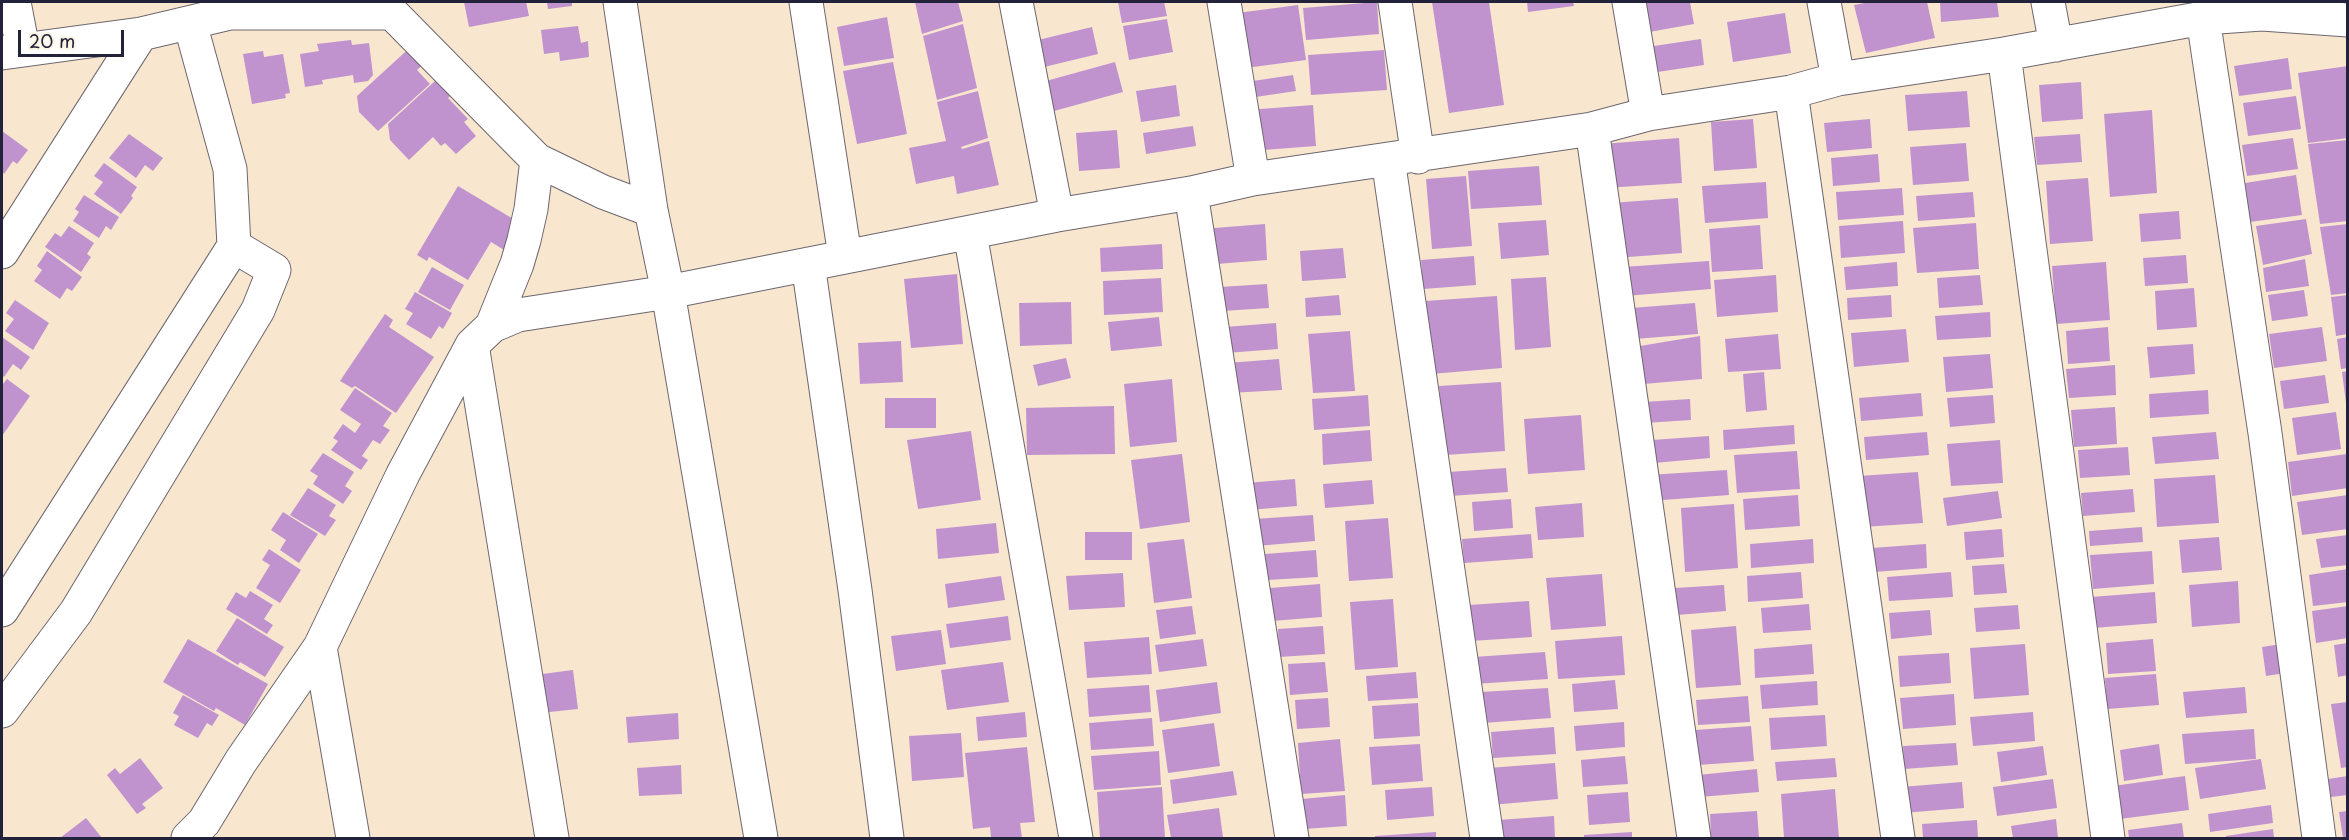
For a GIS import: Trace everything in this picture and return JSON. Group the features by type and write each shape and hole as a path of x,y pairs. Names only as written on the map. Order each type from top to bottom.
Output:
{"street":[{"path":"14,2 12,51 141,34 190,23 229,7 391,7 537,160 603,192 651,210"},
{"path":"620,2 651,210 668,292 761,838"},
{"path":"806,2 845,256"},
{"path":"1016,2 1057,215"},
{"path":"1224,2 1253,179"},
{"path":"1395,2 1403,158 1486,838"},
{"path":"1629,2 1648,114"},
{"path":"1824,2 1838,79"},
{"path":"2048,2 2056,45"},
{"path":"482,336 518,315 668,292 1057,215 1191,194 1253,179 1592,129 1648,114 1791,92 1838,79 2004,54 2203,18 2262,15 2348,20"},
{"path":"2203,18 2274,501 2319,838"},
{"path":"2,610 234,246 230,170 190,23"},
{"path":"2,252 141,34"},
{"path":"2004,54 2108,838"},
{"path":"1791,92 1898,838"},
{"path":"1592,129 1694,838"},
{"path":"188,838 204,822 241,761 320,647 403,474 482,336 517,264 531,209 537,160"},
{"path":"1191,194 1292,838"},
{"path":"970,233 1076,838"},
{"path":"2,711 76,612 258,310 274,270 234,246"},
{"path":"808,264 887,838"},
{"path":"482,336 552,838"},
{"path":"320,647 353,838"}],"building":[{"path":"464,2 526,2 529,16 469,27"},
{"path":"547,2 572,2 572,6 548,9"},
{"path":"915,2 958,2 963,21 922,34"},
{"path":"1118,2 1164,2 1167,16 1122,23"},
{"path":"1377,2 1379,34 1306,40 1303,8"},
{"path":"1432,2 1489,2 1504,105 1449,113"},
{"path":"1527,2 1573,2 1574,6 1528,12"},
{"path":"1633,2 1690,2 1694,24 1638,34"},
{"path":"1870,2 1927,2 1935,38 1866,53 1854,5"},
{"path":"1940,2 1997,2 1999,17 1941,22"},
{"path":"1298,5 1306,60 1238,69 1230,14"},
{"path":"1785,13 1791,53 1733,62 1727,22"},
{"path":"887,17 894,58 844,66 837,27"},
{"path":"1167,19 1173,52 1129,60 1123,26"},
{"path":"963,24 977,88 937,100 923,36"},
{"path":"578,26 581,43 588,41 589,57 560,61 559,52 544,54 541,30"},
{"path":"1092,27 1098,54 1044,67 1038,40"},
{"path":"1701,39 1704,65 1651,73 1647,47"},
{"path":"351,40 352,45 369,43 373,75 368,81 354,83 353,75 322,80 323,84 305,87 300,54 319,51 317,44"},
{"path":"415,43 429,59 417,70 430,84 378,131 359,112 357,96"},
{"path":"1384,50 1387,90 1311,95 1308,55"},
{"path":"263,51 264,57 283,54 290,93 285,94 286,98 252,104 243,54"},
{"path":"2288,58 2292,89 2239,96 2234,66"},
{"path":"893,62 907,134 857,144 843,71"},
{"path":"1115,62 1123,92 1054,111 1046,81"},
{"path":"2348,66 2348,138 2308,143 2298,73"},
{"path":"446,71 461,86 448,98 468,119 464,122 476,136 456,154 445,143 441,146 433,137 409,160 390,140 388,124"},
{"path":"1293,75 1296,91 1249,98 1246,82"},
{"path":"2081,82 2083,119 2042,122 2039,85"},
{"path":"1176,85 1180,116 1141,122 1136,91"},
{"path":"978,91 988,138 961,147 962,149 989,141 999,185 957,194 954,176 916,184 909,148 946,141 937,102"},
{"path":"1967,91 1970,127 1908,131 1905,95"},
{"path":"2296,96 2301,129 2248,136 2243,103"},
{"path":"1313,105 1316,146 1250,151 1247,110"},
{"path":"2152,110 2157,193 2110,197 2104,114"},
{"path":"1753,119 1757,168 1714,171 1711,122"},
{"path":"1870,119 1872,148 1827,152 1824,123"},
{"path":"1193,126 1196,146 1146,154 1143,133"},
{"path":"1117,130 1120,168 1079,171 1076,133"},
{"path":"2,131 28,150 17,164 13,161 4,174 2,171"},
{"path":"129,134 163,158 153,171 145,165 136,178 109,158"},
{"path":"2080,134 2082,162 2037,165 2034,137"},
{"path":"1679,138 1682,183 1605,188 1602,144"},
{"path":"2293,138 2298,169 2247,176 2242,145"},
{"path":"2348,140 2348,221 2320,224 2308,144"},
{"path":"1966,143 1969,181 1913,185 1910,147"},
{"path":"1878,154 1880,182 1833,186 1831,158"},
{"path":"104,163 137,187 131,196 133,198 121,214 94,194 103,182 94,176"},
{"path":"1539,166 1542,205 1471,209 1468,171"},
{"path":"2296,175 2302,215 2250,222 2245,183"},
{"path":"1466,176 1472,246 1432,249 1426,179"},
{"path":"2088,178 2093,241 2050,244 2046,181"},
{"path":"1766,182 1768,218 1705,223 1702,186"},
{"path":"458,186 525,226 509,253 491,242 468,280 429,257 427,261 417,255"},
{"path":"1902,188 1904,215 1838,220 1836,192"},
{"path":"1973,192 1975,217 1918,221 1916,196"},
{"path":"84,195 119,217 111,230 106,226 99,238 73,221 79,212 75,209"},
{"path":"1678,198 1682,253 1615,258 1611,203"},
{"path":"2179,211 2181,239 2141,242 2139,214"},
{"path":"2306,219 2312,254 2263,265 2256,226"},
{"path":"1546,220 1549,255 1501,259 1498,223"},
{"path":"1903,221 1905,253 1841,258 1839,226"},
{"path":"1976,223 1979,269 1917,273 1913,228"},
{"path":"1265,224 1267,260 1204,265 1202,229"},
{"path":"2348,224 2348,293 2331,295 2320,227"},
{"path":"1760,225 1763,269 1712,272 1709,229"},
{"path":"69,226 94,243 87,254 91,257 81,272 45,247 55,233 61,237"},
{"path":"1162,244 1163,269 1101,272 1100,248"},
{"path":"1343,248 1346,278 1302,281 1300,251"},
{"path":"47,251 82,277 72,291 67,288 60,299 34,281 42,270 37,266"},
{"path":"2186,255 2188,283 2145,286 2143,258"},
{"path":"1474,256 1476,285 1423,289 1421,260"},
{"path":"2305,259 2309,286 2266,292 2263,268"},
{"path":"1709,261 1711,289 1625,296 1623,267"},
{"path":"1897,262 1898,286 1846,290 1844,267"},
{"path":"2106,262 2110,320 2056,324 2052,266"},
{"path":"432,267 464,285 450,310 418,292"},
{"path":"957,274 963,344 911,348 904,279"},
{"path":"1776,275 1778,312 1717,317 1714,280"},
{"path":"1980,275 1983,305 1939,308 1937,278"},
{"path":"1546,277 1551,347 1515,350 1511,279"},
{"path":"1161,278 1163,312 1104,315 1103,281"},
{"path":"1267,284 1269,308 1222,311 1220,287"},
{"path":"2194,288 2197,327 2157,330 2155,291"},
{"path":"2304,290 2308,316 2272,321 2268,295"},
{"path":"415,292 452,313 443,329 439,326 431,339 406,324 413,313 405,309"},
{"path":"1339,295 1341,315 1306,317 1305,298"},
{"path":"1891,295 1892,317 1848,320 1847,298"},
{"path":"2348,295 2348,334 2336,336 2331,297"},
{"path":"1497,296 1502,368 1431,374 1425,301"},
{"path":"15,300 49,323 33,350 5,331 14,319 6,313"},
{"path":"1071,302 1072,344 1020,346 1019,303"},
{"path":"1695,303 1698,334 1634,339 1631,308"},
{"path":"1990,312 1991,337 1937,340 1935,316"},
{"path":"385,314 393,320 389,327 434,357 396,413 355,386 352,388 340,381"},
{"path":"1159,317 1162,346 1111,351 1108,322"},
{"path":"1276,323 1278,349 1226,353 1225,327"},
{"path":"2108,327 2110,361 2068,364 2066,331"},
{"path":"2322,327 2327,361 2274,368 2269,334"},
{"path":"1906,329 1909,362 1854,367 1851,333"},
{"path":"1350,331 1355,391 1313,393 1308,334"},
{"path":"1778,334 1781,369 1728,372 1725,339"},
{"path":"1700,336 1702,379 1643,384 1640,346"},
{"path":"2,337 30,357 21,370 13,364 4,377 2,375"},
{"path":"2348,337 2348,368 2341,369 2337,339"},
{"path":"901,341 903,382 860,384 858,343"},
{"path":"2193,344 2195,374 2150,378 2147,347"},
{"path":"1990,354 1993,388 1946,392 1943,357"},
{"path":"1066,358 1071,378 1038,386 1033,365"},
{"path":"1279,359 1282,390 1230,393 1227,363"},
{"path":"2115,365 2116,395 2069,398 2066,369"},
{"path":"2348,371 2348,403 2346,403 2342,372"},
{"path":"1764,372 1767,410 1746,412 1743,374"},
{"path":"2325,375 2329,403 2284,409 2280,381"},
{"path":"7,379 30,396 2,436 2,385"},
{"path":"1172,379 1177,442 1130,447 1124,384"},
{"path":"1501,382 1505,451 1445,455 1439,386"},
{"path":"355,388 392,413 383,426 390,430 380,444 373,440 362,456 368,460 361,470 331,450 338,441 333,438 343,424 355,433 361,424 340,410"},
{"path":"2208,390 2209,414 2150,418 2149,394"},
{"path":"1921,393 1923,416 1861,421 1859,398"},
{"path":"1368,395 1370,426 1314,430 1312,399"},
{"path":"1993,395 1995,423 1950,427 1947,398"},
{"path":"885,398 936,398 936,428 885,428"},
{"path":"1690,399 1691,420 1645,423 1644,402"},
{"path":"1114,406 1115,454 1027,455 1026,408"},
{"path":"2115,407 2117,444 2074,447 2071,410"},
{"path":"2336,412 2341,449 2297,455 2292,418"},
{"path":"1581,415 1585,470 1528,474 1524,419"},
{"path":"1794,425 1795,444 1724,450 1723,430"},
{"path":"1370,430 1372,461 1323,465 1322,434"},
{"path":"971,431 981,500 918,509 907,440"},
{"path":"1927,432 1929,455 1866,460 1864,437"},
{"path":"2216,432 2219,459 2155,464 2152,437"},
{"path":"1709,436 1710,458 1654,463 1652,440"},
{"path":"2000,440 2003,483 1951,486 1947,444"},
{"path":"2128,447 2130,475 2080,478 2078,450"},
{"path":"1797,451 1800,489 1737,493 1734,455"},
{"path":"323,453 354,472 345,486 352,491 343,504 313,484 318,476 310,471"},
{"path":"1182,454 1190,522 1140,529 1131,460"},
{"path":"2347,454 2348,488 2292,496 2288,462"},
{"path":"1506,468 1508,492 1450,496 1448,472"},
{"path":"1727,470 1729,495 1650,501 1648,475"},
{"path":"1918,472 1923,523 1863,527 1859,476"},
{"path":"2215,475 2219,523 2157,527 2154,479"},
{"path":"1295,479 1297,506 1248,510 1246,483"},
{"path":"1372,480 1374,504 1325,508 1323,484"},
{"path":"308,488 336,505 329,516 336,520 325,536 290,515"},
{"path":"2133,489 2135,512 2083,516 2081,493"},
{"path":"1998,491 2002,518 1947,526 1943,498"},
{"path":"1798,495 1800,526 1745,530 1743,499"},
{"path":"2348,495 2348,529 2302,535 2297,502"},
{"path":"1511,499 1513,528 1474,531 1472,502"},
{"path":"1582,503 1584,537 1538,540 1535,507"},
{"path":"1734,504 1738,568 1685,572 1681,508"},
{"path":"283,512 318,534 299,563 280,550 286,540 271,530"},
{"path":"1313,515 1315,541 1256,546 1254,519"},
{"path":"1388,518 1393,578 1349,581 1345,521"},
{"path":"996,523 999,553 938,559 936,529"},
{"path":"2142,527 2143,542 2090,546 2089,531"},
{"path":"2002,529 2004,557 1966,560 1964,532"},
{"path":"1085,532 1132,532 1132,560 1085,560"},
{"path":"1531,534 1533,558 1464,563 1462,539"},
{"path":"2348,535 2348,565 2321,568 2316,539"},
{"path":"2219,537 2222,570 2182,573 2179,540"},
{"path":"1184,539 1192,598 1154,603 1147,543"},
{"path":"1813,539 1814,563 1751,568 1750,544"},
{"path":"1926,544 1927,568 1874,572 1872,548"},
{"path":"269,549 301,570 280,603 256,588 270,565 262,560"},
{"path":"1316,550 1318,577 1267,580 1265,554"},
{"path":"2152,551 2154,584 2093,589 2090,555"},
{"path":"2004,564 2007,593 1974,595 1972,566"},
{"path":"2348,569 2348,602 2313,606 2309,575"},
{"path":"1801,572 1803,598 1748,602 1747,576"},
{"path":"1951,572 1953,597 1889,601 1887,577"},
{"path":"1123,573 1125,607 1069,610 1066,576"},
{"path":"1602,574 1606,626 1551,630 1546,578"},
{"path":"1001,576 1005,600 948,608 945,584"},
{"path":"2238,581 2240,623 2192,627 2189,585"},
{"path":"1320,584 1322,617 1272,621 1270,588"},
{"path":"1724,585 1726,611 1677,615 1675,588"},
{"path":"250,591 273,605 264,619 273,625 267,634 226,609 236,592 246,598"},
{"path":"2155,592 2157,623 2093,628 2091,597"},
{"path":"1393,599 1398,667 1355,670 1350,602"},
{"path":"1529,601 1532,637 1471,641 1469,605"},
{"path":"1809,604 1811,630 1763,633 1761,608"},
{"path":"2018,605 2020,629 1976,632 1974,608"},
{"path":"1192,606 1196,634 1160,639 1156,610"},
{"path":"2348,606 2348,638 2316,643 2312,611"},
{"path":"1930,610 1932,635 1891,639 1889,613"},
{"path":"1008,616 1011,640 950,648 946,624"},
{"path":"237,618 284,647 265,677 240,662 238,665 216,651"},
{"path":"1323,626 1325,654 1279,657 1278,629"},
{"path":"1736,626 1741,685 1696,688 1691,630"},
{"path":"941,630 946,664 896,671 891,636"},
{"path":"1622,636 1625,675 1558,679 1555,641"},
{"path":"1149,637 1152,674 1087,678 1084,642"},
{"path":"188,639 268,684 245,725 216,708 214,711 163,682"},
{"path":"1203,639 1207,666 1159,672 1155,645"},
{"path":"2153,639 2156,671 2108,674 2106,643"},
{"path":"2288,643 2292,672 2266,676 2262,647"},
{"path":"2348,643 2348,675 2338,677 2334,645"},
{"path":"1812,644 1814,674 1755,678 1754,649"},
{"path":"2025,644 2029,695 1974,699 1970,648"},
{"path":"1545,652 1548,679 1475,684 1474,657"},
{"path":"1949,653 1951,683 1900,687 1898,656"},
{"path":"1003,662 1009,702 947,710 941,670"},
{"path":"1325,662 1328,692 1290,695 1288,664"},
{"path":"573,670 578,709 540,713 535,675"},
{"path":"1416,672 1418,698 1368,701 1366,676"},
{"path":"2156,674 2159,705 2107,709 2105,678"},
{"path":"1615,680 1618,709 1574,712 1572,684"},
{"path":"1817,681 1818,705 1762,709 1760,685"},
{"path":"1217,682 1221,713 1160,722 1156,690"},
{"path":"1149,685 1151,712 1089,717 1087,689"},
{"path":"2245,687 2247,713 2186,718 2183,692"},
{"path":"1548,688 1551,718 1483,723 1481,692"},
{"path":"1954,694 1956,725 1903,729 1900,698"},
{"path":"183,695 219,715 212,726 207,723 198,738 174,725 179,716 173,713"},
{"path":"1748,696 1750,722 1698,725 1696,700"},
{"path":"1328,698 1330,727 1297,729 1295,700"},
{"path":"2348,702 2348,767 2341,768 2331,704"},
{"path":"1418,703 1420,736 1374,739 1372,706"},
{"path":"1025,712 1027,737 978,741 976,717"},
{"path":"2033,712 2035,741 1973,746 1970,717"},
{"path":"678,713 679,739 628,743 626,717"},
{"path":"1825,715 1827,746 1771,750 1769,718"},
{"path":"1152,718 1154,746 1091,750 1089,723"},
{"path":"1624,722 1625,747 1576,751 1574,726"},
{"path":"1214,723 1220,766 1168,773 1162,730"},
{"path":"1751,726 1754,761 1698,765 1695,730"},
{"path":"1554,727 1556,754 1493,758 1491,732"},
{"path":"2254,729 2256,759 2185,764 2182,734"},
{"path":"961,733 964,777 912,781 909,736"},
{"path":"1340,739 1345,791 1301,794 1298,743"},
{"path":"1956,743 1958,765 1904,769 1903,746"},
{"path":"1420,744 1423,781 1372,785 1369,747"},
{"path":"2159,744 2163,775 2124,781 2120,750"},
{"path":"2043,746 2047,775 2001,782 1997,752"},
{"path":"1027,747 1035,822 1020,823 1022,838 991,838 990,827 973,829 965,753"},
{"path":"1159,751 1161,785 1094,790 1091,756"},
{"path":"1625,756 1628,784 1583,787 1581,760"},
{"path":"140,758 163,788 142,804 146,808 137,814 107,775 115,768 120,774"},
{"path":"1835,758 1837,777 1777,781 1775,762"},
{"path":"2261,759 2266,789 2200,799 2195,768"},
{"path":"1555,763 1558,799 1491,805 1488,768"},
{"path":"681,765 682,794 639,796 637,768"},
{"path":"1757,769 1759,792 1700,797 1698,775"},
{"path":"1233,771 1237,795 1173,804 1170,780"},
{"path":"2185,776 2189,810 2112,820 2106,787"},
{"path":"2348,776 2348,795 2331,797 2328,779"},
{"path":"2053,779 2057,808 1997,816 1993,787"},
{"path":"1962,782 1964,808 1903,813 1901,787"},
{"path":"1162,787 1165,838 1100,838 1097,792"},
{"path":"1432,787 1434,816 1387,820 1385,790"},
{"path":"1835,789 1839,838 1784,838 1781,794"},
{"path":"1628,792 1630,822 1589,825 1587,795"},
{"path":"1345,795 1347,826 1304,829 1302,799"},
{"path":"2271,805 2273,823 2210,832 2208,814"},
{"path":"1219,808 1223,837 1171,838 1167,815"},
{"path":"1757,811 1759,838 1711,838 1710,814"},
{"path":"2348,811 2348,838 2343,838 2339,812"},
{"path":"1554,816 1555,838 1499,838 1498,820"},
{"path":"86,818 102,838 60,838"},
{"path":"2056,819 2058,838 2013,838 2011,826"},
{"path":"1977,820 1978,838 1923,838 1922,824"},
{"path":"2182,823 2184,838 2129,838 2128,830"},
{"path":"2273,829 2274,838 2226,838 2226,836"},
{"path":"1436,832 1436,838 1375,838 1375,836"},
{"path":"1632,832 1632,838 1584,838 1584,835"}]}
